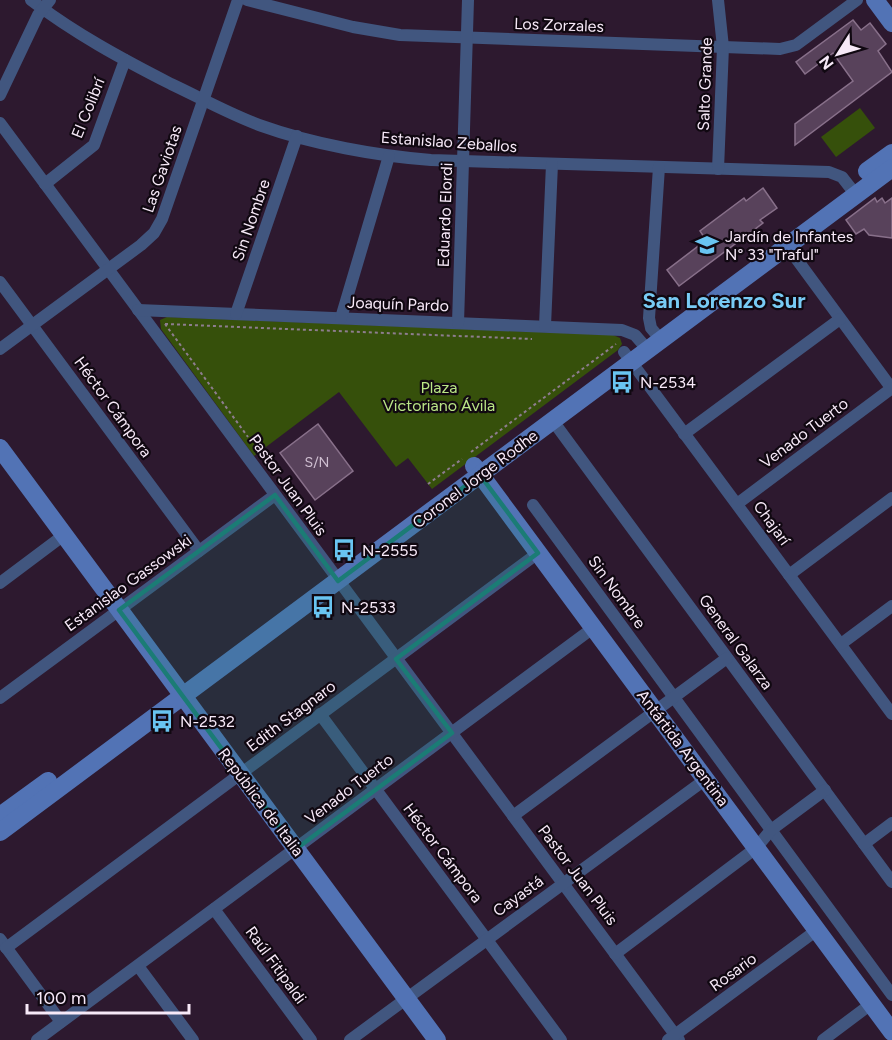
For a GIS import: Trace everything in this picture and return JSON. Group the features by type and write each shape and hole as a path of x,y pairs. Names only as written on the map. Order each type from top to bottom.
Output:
{"main road":[{"path":"875,0 892,24"},
{"name":"Coronel Jorge Rodhe","path":"0,816 179,691 335,576 477,470 626,351 651,340 787,246 892,153"},
{"name":"Coronel Jorge Rodhe","path":"651,340 852,190 892,168"},
{"name":"Coronel Jorge Rodhe","path":"477,470 553,421 626,351"},
{"name":"República de Italia","path":"0,448 437,1040"},
{"name":"Antártida Argentina","path":"477,470 892,1032"},
{"name":"Coronel Jorge Rodhe","path":"0,832 179,691"}],"street":[{"name":"Estanislao Zeballos","path":"30,0 46,4 81,35 125,60 247,120 297,136 389,156 464,161 829,172 842,177 852,190"},
{"name":"Las Gaviotas","path":"0,349 148,239 159,226 238,0"},
{"name":"Eduardo Elordi","path":"458,323 468,0"},
{"name":"Salto Grande","path":"718,0 723,47 718,169"},
{"name":"Los Zorzales","path":"254,1 376,32 423,37 780,49 791,48 857,0"},
{"path":"0,95 46,4"},
{"name":"El Colibrí","path":"45,184 94,145 125,60"},
{"name":"Pastor Juan Pluis","path":"0,123 615,954 674,1038"},
{"name":"Sin Nombre","path":"236,314 297,136"},
{"path":"341,318 389,156"},
{"path":"545,326 552,164"},
{"path":"651,340 649,318 659,167"},
{"path":"787,246 892,388"},
{"name":"Héctor Cámpora","path":"0,282 199,551"},
{"name":"Joaquín Pardo","path":"138,310 625,330 651,340"},
{"path":"684,434 840,319"},
{"name":"Chajarí","path":"626,351 684,434 892,714"},
{"name":"Venado Tuerto","path":"737,504 892,388"},
{"name":"General Galarza","path":"553,421 892,882"},
{"name":"Estanislao Gassowski","path":"0,698 275,495"},
{"path":"789,575 892,498"},
{"name":"Sin Nombre","path":"533,505 892,995"},
{"path":"0,583 64,536"},
{"name":"Edith Stagnaro","path":"3,944 240,774 538,554"},
{"path":"840,644 892,606"},
{"name":"Venado Tuerto","path":"37,1040 594,628"},
{"path":"513,816 727,658"},
{"name":"Héctor Cámpora","path":"320,714 561,1040"},
{"name":"Cayastá","path":"350,1040 706,779"},
{"path":"615,954 756,848 771,830 825,790"},
{"path":"864,844 892,823"},
{"name":"Raúl Fitipaldi","path":"214,909 311,1040"},
{"name":"Rosario","path":"674,1038 817,930"},
{"path":"3,944 62,1022"},
{"path":"138,966 193,1040"},
{"path":"823,1040 872,1004"}],"path":[{"path":"248,437 165,324 532,339"},
{"path":"428,484 626,351"}],"highlighted area":[{"path":"480,475 538,553 396,659 452,733 296,849 119,610 275,495 338,581"}],"green space":[{"path":"860,108 875,128 836,157 821,137"},
{"name":"Plaza Victoriano Ávila","path":"167,317 613,335 620,338 622,344 618,350 432,489 408,458 396,467 339,392 254,456 161,329 160,320"}],"building":[{"path":"853,20 861,30 870,23 886,44 878,51 892,72 795,145 795,124 853,81 833,53 805,74 796,62"},
{"path":"763,188 777,208 760,220 763,223 679,286 667,270 706,240 700,231 744,198 746,201"},
{"path":"875,198 877,202 882,198 885,203 892,198 892,238 869,235 864,229 856,234 846,220"},
{"path":"318,424 353,471 315,500 280,453"}],"place":[{"name":"Jardín de Infantes N° 33 \"Traful\"","path":"707,245"},
{"name":"N-2534","path":"622,382"},
{"name":"N-2555","path":"344,550"},
{"name":"N-2533","path":"323,607"},
{"name":"N-2532","path":"162,721"}],"district":[{"name":"San Lorenzo Sur","path":"724,300"}]}
